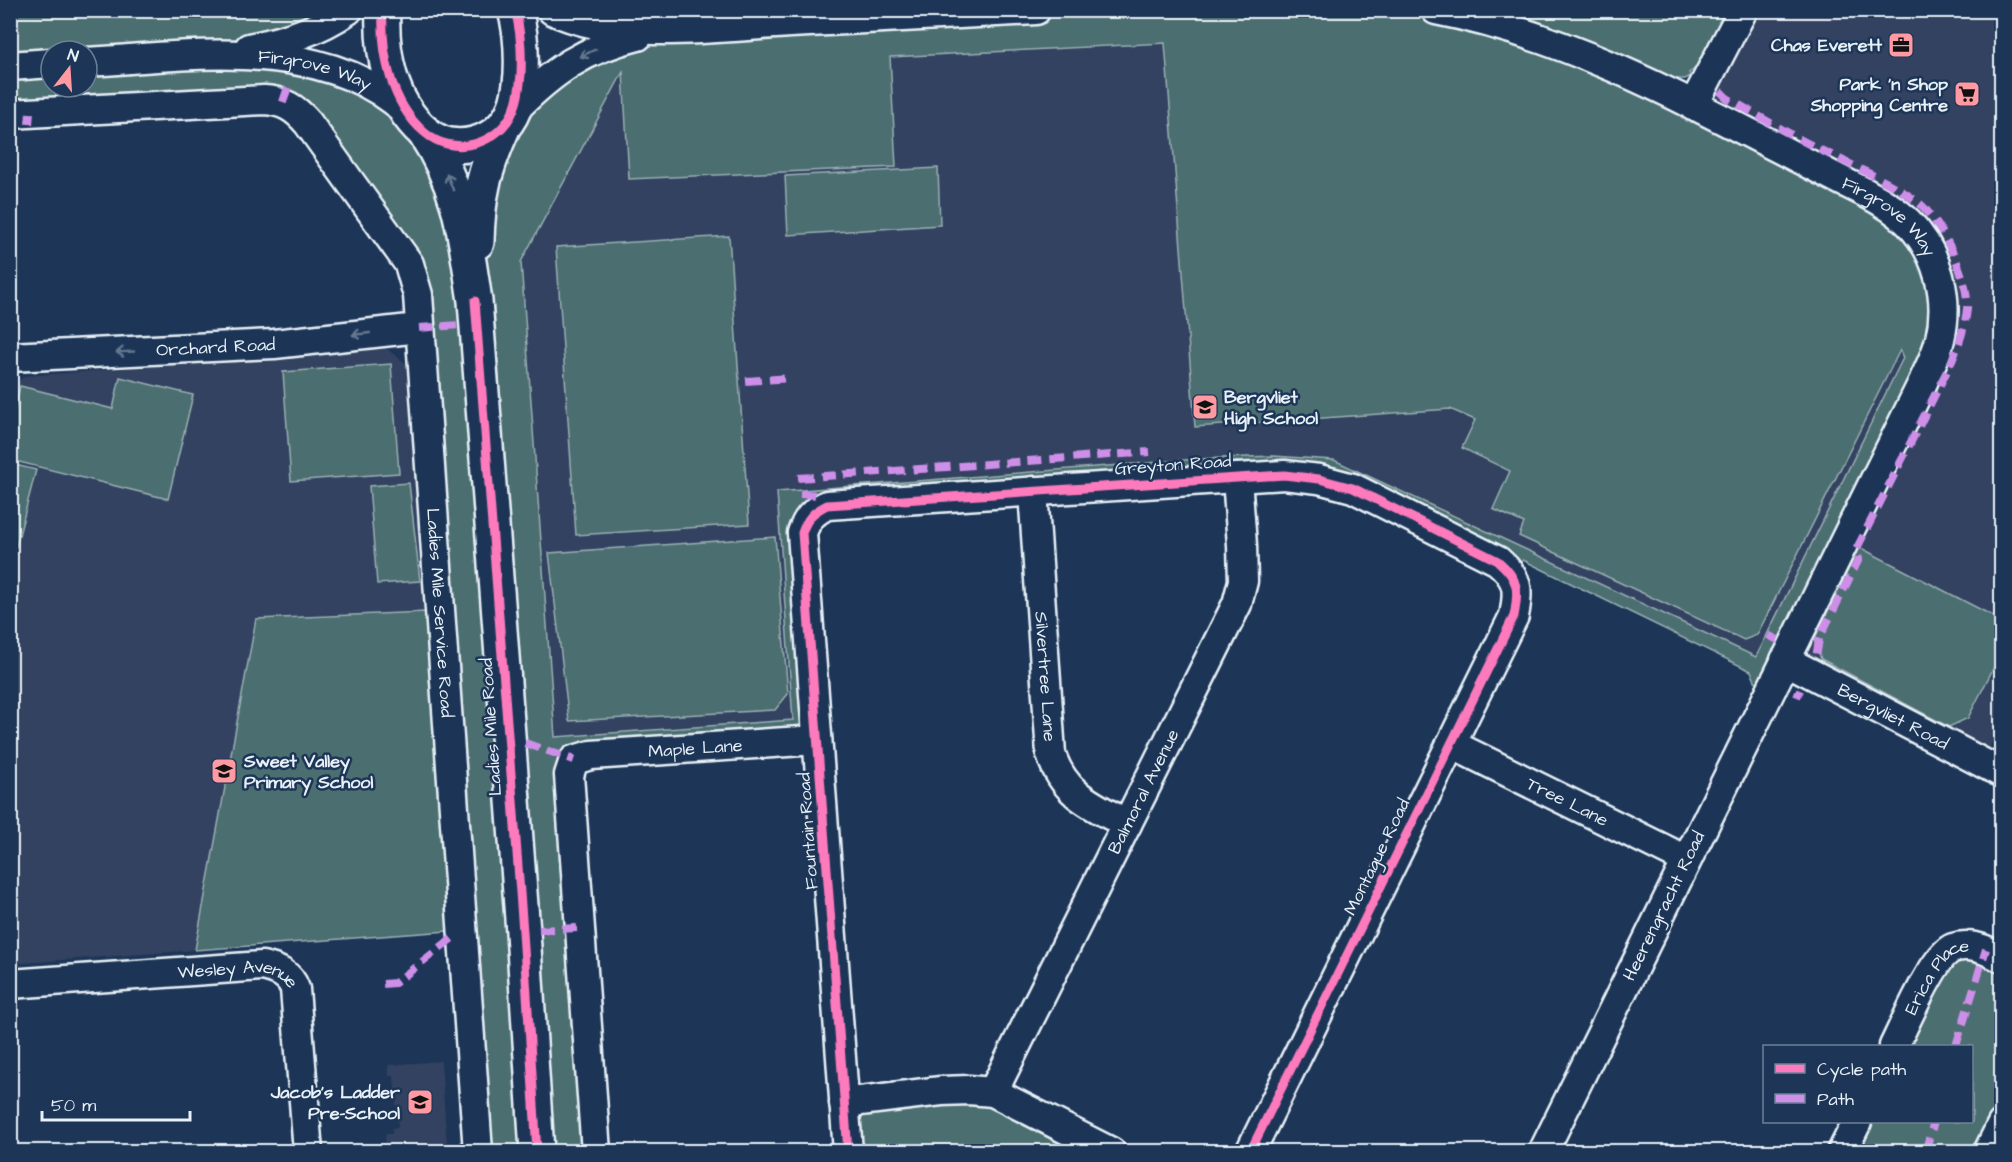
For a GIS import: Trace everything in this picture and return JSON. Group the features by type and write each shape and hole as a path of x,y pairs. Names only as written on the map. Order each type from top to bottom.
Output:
{"main road":[{"name":"Ladies Mile Road","path":"383,10 383,44 388,71 396,94 440,159 453,187 475,300 523,932 537,1152"},
{"name":"Ladies Mile Road","path":"475,300 481,190 488,162 509,119 521,77 522,48 515,10"},
{"path":"415,122 438,141 452,146 466,146 485,140 509,119"}],"street":[{"name":"Firgrove Way","path":"212,55 252,48 300,35 325,25 348,10"},
{"path":"552,10 573,19 607,27 663,30 1036,10"},
{"name":"Firgrove Way","path":"1436,10 1524,32 1597,59 1866,193 1908,222 1926,246 1938,272 1944,298 1940,341 1923,382 1785,660"},
{"path":"1694,106 1743,10"},
{"path":"509,119 555,72 581,56 621,40 663,30"},
{"name":"Firgrove Way","path":"99,61 212,55 274,57 333,69 376,88 395,101 415,122"},
{"path":"10,66 39,64"},
{"name":"Ladies Mile Service Road","path":"10,114 264,100 283,102 298,111 410,264 418,295 478,1152"},
{"name":"Orchard Road","path":"10,357 274,344 419,328"},
{"name":"Greyton Road","path":"815,511 827,505 1284,475 1319,479 1353,488 1498,561 1512,573"},
{"name":"Balmoral Avenue","path":"993,1092 1237,604 1243,581 1237,478"},
{"name":"Silvertree Lane","path":"1033,491 1051,754 1056,771 1068,788 1082,800 1127,824"},
{"name":"Fountain Road","path":"815,511 806,521 802,533 848,1152"},
{"name":"Montague Road","path":"1250,1152 1514,616 1519,594 1512,573"},
{"name":"Bergvliet Road","path":"1785,660 2001,773"},
{"name":"Heerengracht Road","path":"1543,1152 1785,660"},
{"name":"Maple Lane","path":"596,1152 569,775 574,760 591,755 817,740"},
{"name":"Tree Lane","path":"1451,744 1686,860"},
{"name":"Erica Place","path":"1895,1045 1930,973 1951,948 1967,945 1986,949 2001,958"},
{"name":"Wesley Avenue","path":"10,984 262,966 281,972 296,989 308,1152"},
{"path":"844,1103 941,1091 993,1092 1111,1152"},
{"path":"1842,1152 1856,1123"},
{"path":"1988,1152 2001,1124"}],"shaded area":[{"path":"1743,11 2001,11 2002,723 1982,763 1785,660 1934,356 1693,106"},
{"name":"Bergvliet High School","path":"1340,33 1853,229 1903,358 1756,657 1334,460 1273,456 1197,459 777,492 794,720 554,737 520,262 623,71"},
{"name":"Sweet Valley Primary School","path":"387,349 408,365 448,931 11,964 11,387 25,376"},
{"name":"Jacob's Ladder Pre-School","path":"441,1061 447,1145 440,1151 386,1151 385,1134 392,1134 392,1128 398,1128 394,1076 389,1076 388,1065"}],"green space":[{"path":"65,10 348,11 279,42 376,88 460,212 503,128 606,45 552,11 1436,11 1524,32 1897,213 1944,312 1771,687 1755,681 1751,671 1523,560 1512,573 1319,479 815,511 817,740 581,757 596,1151 478,1151 418,295 298,111 11,114 11,11 23,11 23,14","holes":["1165,43 1195,427 1450,409 1475,420 1462,448 1510,471 1493,509 1524,523 1519,536 1744,640 1757,635 1900,350 1903,358 1756,657 1334,460 1273,456 1197,459 777,492 793,720 555,737 521,262 623,72 629,179 896,167 890,57"]},
{"path":"1504,11 1725,11 1696,68 1689,73 1691,76 1685,79 1671,79 1601,46 1525,16"},
{"path":"938,168 940,225 788,235 785,176"},
{"path":"729,236 749,524 576,535 556,247"},
{"path":"391,364 399,473 291,481 283,372"},
{"path":"120,377 193,395 168,499 11,460 11,427 20,386 113,409"},
{"path":"11,464 36,470 16,547 11,546"},
{"path":"409,483 420,581 377,584 369,486"},
{"path":"775,537 788,694 775,710 569,721 549,553"},
{"path":"1859,547 2001,620 2001,653 1968,718 1949,727 1821,659 1814,640"},
{"path":"426,612 448,931 195,950 256,619"},
{"path":"1941,958 2001,958 2001,1124 1988,1151 1842,1152 1856,1123 1973,1123 1973,1045 1895,1045"},
{"path":"969,1090 1111,1151 848,1151 844,1103"}],"marked path":[{"path":"283,102 289,84"},
{"path":"1720,91 1727,98 1811,145 1885,182 1919,203 1945,237 1959,267 1967,297 1965,322 1952,361 1856,550 1859,559 1819,639 1816,658"},
{"path":"29,124 30,113"},
{"path":"419,328 459,325"},
{"path":"746,381 790,378"},
{"path":"798,478 1150,452"},
{"path":"800,494 823,495"},
{"path":"1768,635 1778,640"},
{"path":"1797,697 1800,690"},
{"path":"525,743 574,760"},
{"path":"539,930 579,928"},
{"path":"383,984 395,983 455,936"},
{"path":"1956,1045 1986,949"},
{"path":"1925,1152 1934,1123"}],"cycle path":[{"path":"383,10 386,60 403,106 424,132 436,140 462,146 475,144 498,131 516,105 520,87 521,58 520,34 515,10"},
{"path":"475,301 523,932 537,1152"},
{"path":"848,1152 802,533 808,519 827,505 1284,475 1319,479 1353,488 1498,561 1514,579 1517,599 1514,616 1250,1152"}],"place":[{"name":"Chas Everett","path":"1901,45"},
{"name":"Park 'n Shop Shopping Centre","path":"1967,94"},
{"name":"Bergvliet High School","path":"1205,407"},
{"name":"Sweet Valley Primary School","path":"224,771"},
{"name":"Jacob's Ladder Pre-School","path":"420,1102"}]}
